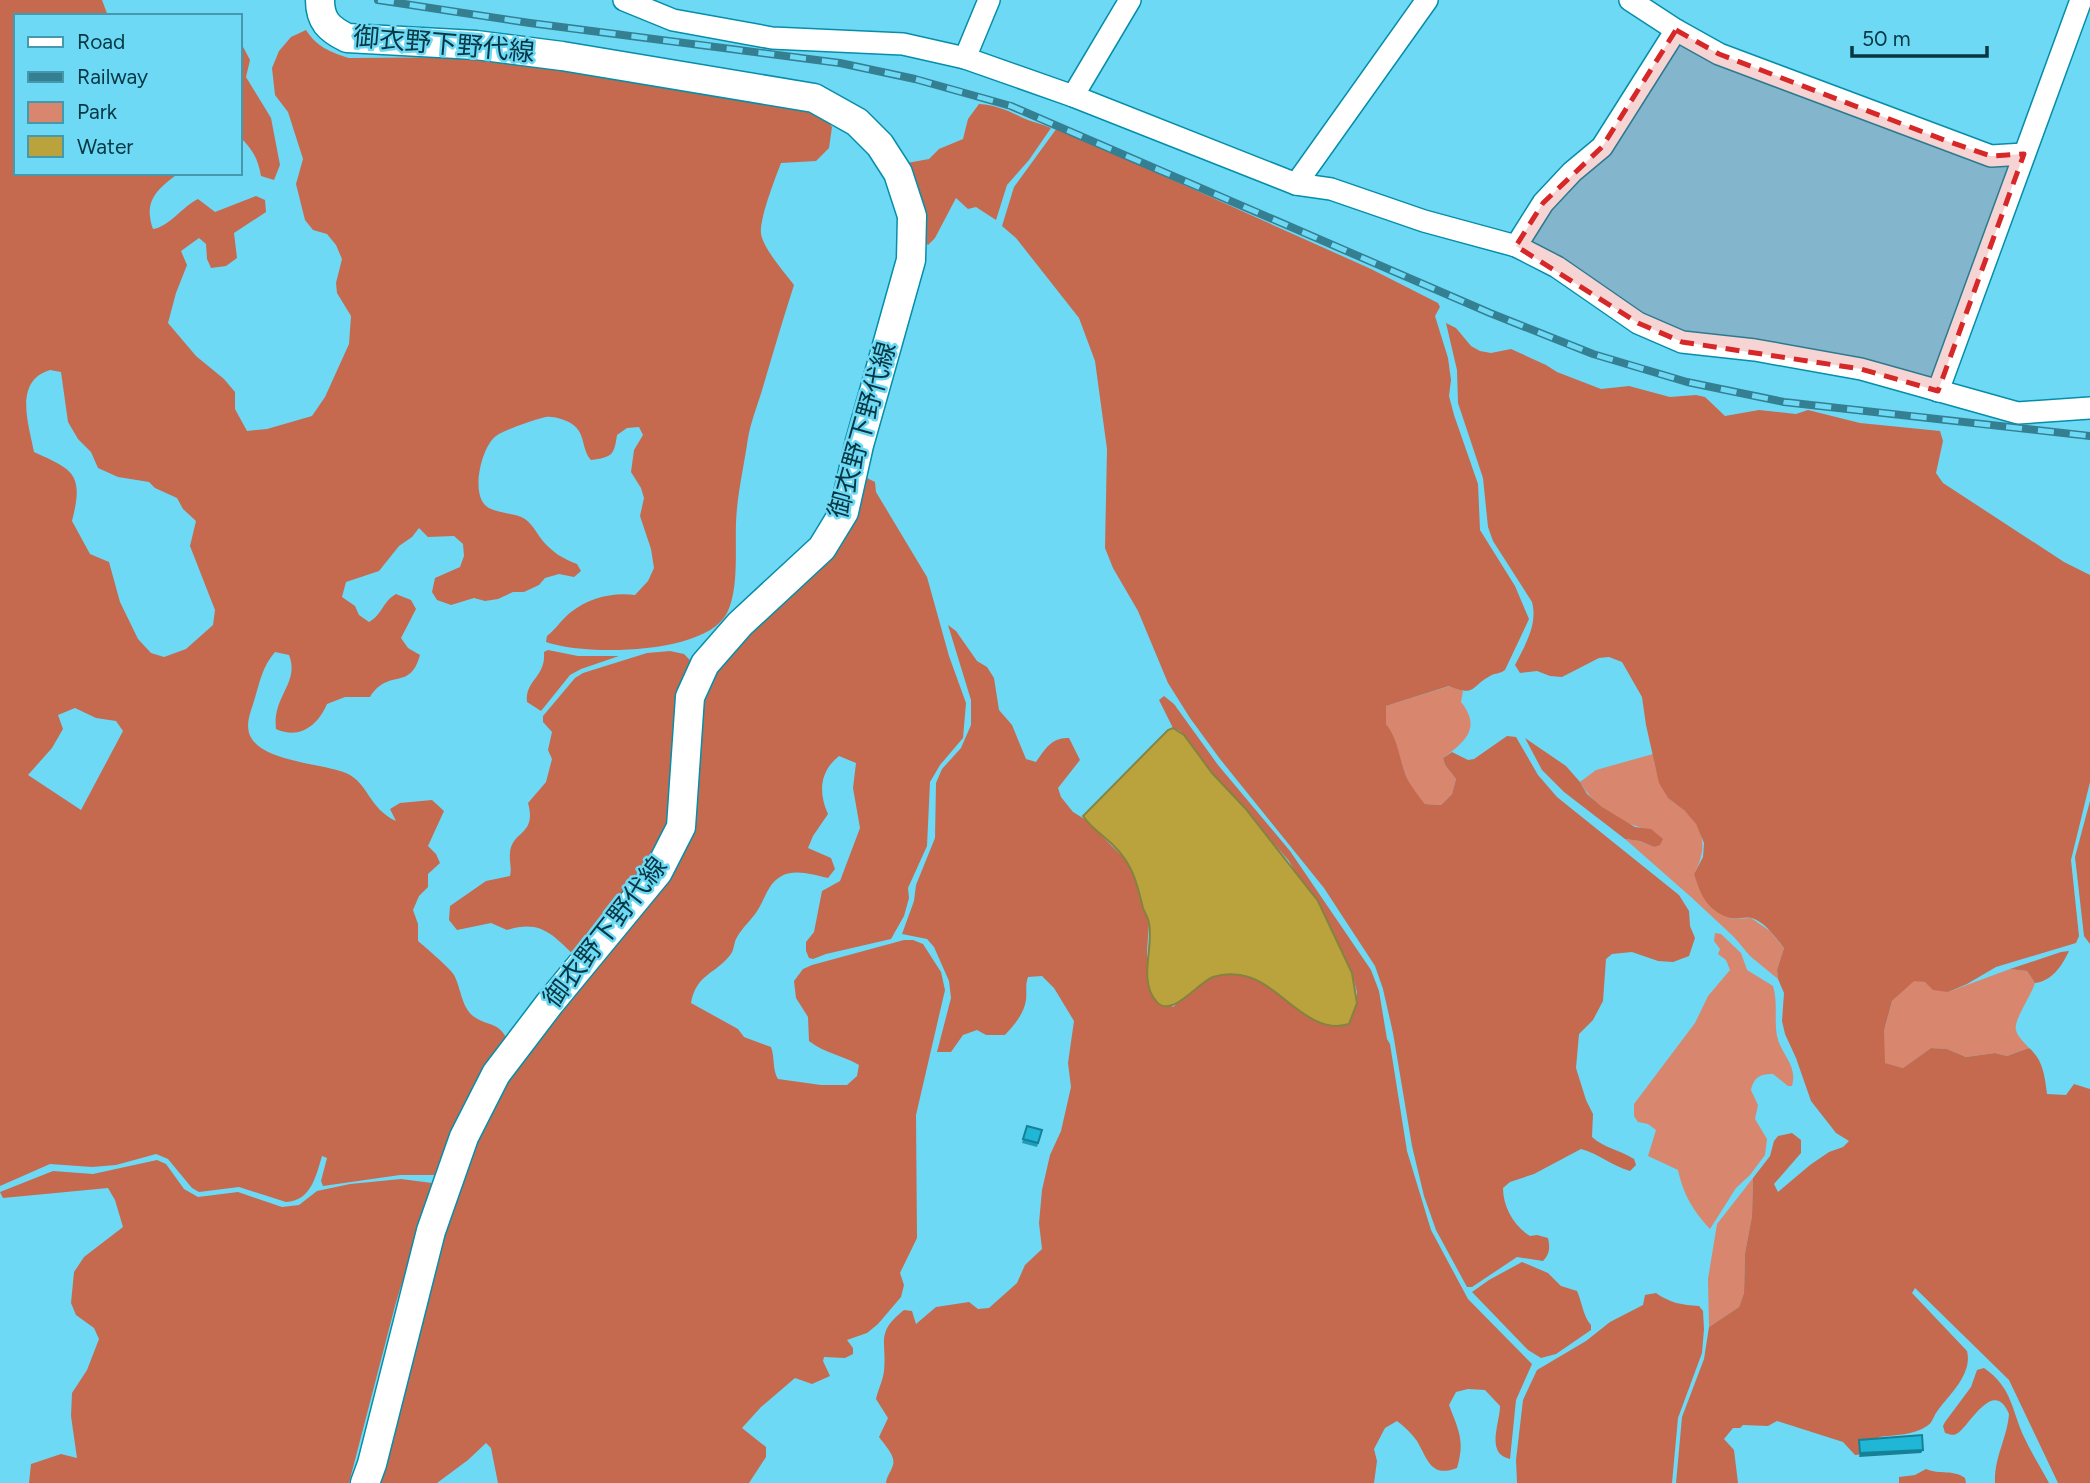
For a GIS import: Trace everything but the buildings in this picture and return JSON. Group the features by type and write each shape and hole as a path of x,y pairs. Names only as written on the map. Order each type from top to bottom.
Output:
{"main road":[{"name":"御衣野下野代線","path":"320,0 320,12 328,28 347,38 476,45 814,98 857,122 880,145 898,173 912,216 911,260 859,445 844,512 822,548 740,624 705,664 690,697 681,827 658,872 550,1003 496,1074 464,1138 430,1231 365,1483"}],"street":[{"path":"624,0 673,20 772,38 903,44 965,58 1073,96 1296,184 1331,190 1424,221 1516,246 1557,267 1638,323 1682,342 1755,350 1861,369 2018,413 2090,408"},
{"path":"965,58 989,0"},
{"path":"1073,96 1130,0"},
{"path":"1296,184 1427,0"},
{"path":"1630,0 1719,54 1991,156 2024,154"},
{"path":"1938,391 2081,0"},
{"path":"1516,246 1543,203 1572,172 1602,148 1676,30"}],"highlighted area":[{"path":"1676,30 1719,54 1944,140 1991,156 2024,154 1938,391 1861,369 1682,342 1638,323 1516,246 1543,203 1602,147"}],"green space":[{"path":"1450,686 1463,691 1461,702 1470,719 1470,727 1464,740 1443,758 1456,779 1452,794 1441,805 1425,804 1412,789 1406,776 1386,724 1386,706"},
{"path":"1653,754 1667,796 1691,817 1700,832 1701,856 1694,874 1714,910 1732,919 1751,918 1770,931 1784,948 1777,970 1778,979 1625,839 1654,847 1651,830 1640,828 1610,814 1593,799 1580,782 1596,770"},
{"path":"1715,933 1721,934 1741,953 1747,970 1773,986 1777,1036 1791,1066 1793,1079 1792,1086 1788,1086 1773,1074 1761,1076 1754,1082 1751,1090 1758,1105 1755,1119 1767,1139 1765,1155 1736,1188 1710,1229 1690,1202 1678,1170 1648,1156 1656,1130 1648,1124 1638,1122 1634,1116 1634,1104 1695,1023 1708,996 1730,970 1726,960 1718,954 1720,949 1714,941"},
{"path":"2010,969 2027,971 2035,983 2016,1026 2018,1035 2029,1048 2007,1056 1995,1053 1966,1057 1947,1049 1931,1048 1903,1068 1884,1063 1884,1031 1892,1001 1914,980 1948,992"},
{"path":"1753,1178 1752,1216 1745,1253 1744,1293 1739,1307 1709,1327 1708,1279 1717,1224"}],"shaded area":[{"path":"0,0 102,0 107,14 14,14 14,175 176,175 154,196 150,211 153,229 165,224 198,199 215,212 256,196 265,200 266,212 234,233 237,258 226,266 211,268 206,244 199,238 181,251 187,265 168,323 196,356 235,392 235,409 247,431 267,429 312,416 325,397 349,344 351,316 337,293 336,283 342,259 327,234 313,230 305,220 296,184 303,159 288,112 275,95 272,68 279,51 291,37 306,30 324,48 349,58 478,57 793,103 820,111 832,127 829,148 816,161 781,163 761,227 765,245 794,285 749,432 739,491 733,593 727,613 715,627 695,637 671,644 643,648 587,649 546,642 547,636 571,612 585,603 609,595 635,595 648,581 654,568 640,516 644,498 631,472 634,450 643,435 639,427 627,428 617,435 611,454 591,460 582,436 572,424 546,417 505,431 491,441 480,469 479,490 485,505 525,519 550,548 577,564 581,571 574,577 559,574 545,578 539,585 524,592 513,592 498,599 485,601 474,598 451,605 437,600 432,592 435,578 460,567 464,556 463,544 454,536 428,537 419,528 399,546 379,571 346,582 342,597 355,606 359,615 369,622 396,594 411,600 416,609 401,638 408,648 420,655 411,673 384,683 370,697 345,697 327,704 313,724 293,733 276,729 278,707 291,674 289,655 275,652 262,675 249,717 248,729 255,743 277,756 354,777 380,809 396,821 390,809 400,803 432,800 444,811 428,846 440,863 428,874 428,887 419,896 413,910 418,924 418,941 454,975 469,1012 500,1030 508,1041 438,1175 400,1175 323,1186 321,1181 327,1158 322,1156 315,1179 307,1192 294,1201 286,1202 239,1187 199,1192 192,1188 168,1159 156,1154 116,1165 92,1167 50,1164 0,1186","holes":["50,370 61,372 68,422 78,439 91,452 98,468 118,477 149,482 155,488 177,498 183,509 196,521 190,546 215,610 213,625 186,649 164,657 151,653 138,639 120,602 109,562 90,554 72,521 76,483 67,469 34,452 27,417 27,394 38,376","75,708 96,718 116,721 123,731 81,810 28,775 52,748 63,729 58,715"]},
{"path":"242,45 250,60 246,77 271,118 280,165 274,180 261,176 254,154 242,139"},
{"path":"979,104 1002,109 1051,128 1029,160 1007,185 996,220 976,207 968,209 956,198 935,238 928,245 924,241 907,163 929,159 939,149 963,139 968,119"},
{"path":"1057,128 1371,269 1438,303 1440,307 1435,316 1448,358 1451,380 1449,396 1478,484 1480,530 1515,586 1529,619 1505,670 1490,676 1469,691 1449,686 1386,706 1386,724 1396,742 1406,776 1425,804 1441,805 1452,794 1456,779 1443,758 1452,752 1468,760 1474,759 1507,736 1516,737 1538,775 1557,797 1679,895 1689,911 1690,926 1695,938 1689,956 1673,962 1658,961 1632,952 1612,954 1606,959 1603,1001 1593,1020 1579,1034 1576,1068 1593,1114 1592,1137 1634,1159 1636,1165 1630,1171 1581,1149 1534,1174 1510,1182 1503,1188 1507,1209 1519,1227 1530,1236 1548,1238 1549,1250 1543,1261 1517,1257 1472,1287 1467,1287 1436,1230 1424,1196 1412,1146 1393,1033 1375,966 1324,888 1190,718 1168,683 1138,611 1113,568 1105,548 1107,449 1095,361 1079,318 1016,238 1002,226 1014,187"},
{"path":"1446,323 1456,328 1471,346 1480,351 1491,353 1511,349 1557,372 1601,389 1629,386 1670,397 1696,395 1705,397 1725,416 1759,410 1796,414 1808,410 1860,423 1940,431 1943,441 1936,473 1943,483 2064,562 2090,575 2090,782 2071,860 2079,936 2076,943 1996,967 1948,992 1933,990 1925,982 1914,981 1892,1001 1884,1031 1885,1063 1903,1068 1931,1048 1947,1049 1966,1057 1995,1053 2007,1056 2029,1048 2040,1063 2047,1094 2066,1095 2074,1084 2090,1089 2090,1483 2058,1483 2009,1380 1915,1288 1912,1293 1967,1351 1968,1360 1963,1376 1929,1425 1910,1433 1879,1437 1870,1454 1855,1455 1843,1442 1777,1421 1768,1426 1743,1425 1733,1428 1724,1439 1734,1450 1738,1483 1676,1483 1682,1417 1704,1359 1709,1327 1739,1307 1744,1293 1745,1253 1752,1216 1753,1178 1770,1156 1778,1136 1792,1133 1801,1140 1801,1153 1774,1184 1778,1192 1810,1165 1849,1141 1836,1133 1811,1101 1785,1034 1782,1021 1784,993 1777,970 1784,948 1761,923 1752,918 1722,915 1710,906 1702,895 1694,874 1703,857 1704,843 1696,824 1668,798 1659,783 1642,697 1622,662 1609,657 1599,658 1562,677 1537,671 1520,673 1515,665 1532,627 1532,602 1493,541 1488,527 1483,478 1458,403 1457,370"},
{"path":"865,477 875,482 876,492 927,577 949,656 966,703 963,738 940,765 930,782 927,846 908,888 909,898 904,916 891,939 813,959 809,958 806,951 806,942 814,932 822,891 840,881 860,828 853,788 856,763 839,756 828,768 823,782 823,798 828,814 808,848 831,858 835,869 828,878 791,873 776,880 757,912 738,935 731,954 697,986 691,1003 738,1029 744,1037 771,1047 778,1079 821,1085 847,1085 857,1076 859,1065 809,1041 808,1017 796,998 794,981 803,969 812,965 904,940 923,944 941,972 945,990 916,1115 917,1238 900,1273 904,1285 901,1297 867,1333 847,1340 853,1348 853,1354 845,1358 824,1357 823,1361 830,1376 812,1384 795,1378 761,1407 742,1428 766,1447 766,1457 749,1483 498,1483 491,1448 486,1443 437,1483 376,1483 437,1234 491,1105 531,1042 602,954 693,786 700,761 703,704 708,681 744,629 811,578 825,560"},
{"path":"948,625 956,631 977,661 987,667 994,678 999,710 1012,725 1026,759 1036,762 1053,742 1069,738 1080,760 1058,788 1061,797 1073,812 1086,820 1130,864 1149,921 1147,953 1150,991 1173,1007 1212,978 1232,974 1250,977 1314,1020 1331,1025 1349,1024 1357,1003 1352,973 1344,955 1289,861 1212,773 1180,731 1173,728 1159,700 1164,696 1174,704 1218,765 1290,851 1371,970 1379,991 1390,1044 1407,1151 1431,1230 1468,1299 1532,1364 1516,1400 1510,1459 1502,1456 1496,1445 1500,1406 1485,1390 1468,1389 1456,1392 1449,1405 1460,1436 1461,1450 1457,1468 1441,1471 1436,1469 1428,1461 1415,1438 1397,1421 1385,1428 1374,1449 1377,1461 1374,1483 886,1483 893,1458 879,1437 888,1418 876,1399 883,1378 886,1331 904,1310 912,1311 916,1324 936,1307 969,1302 978,1309 989,1308 1017,1283 1025,1265 1042,1249 1039,1223 1042,1190 1050,1155 1061,1131 1071,1087 1068,1063 1074,1021 1054,988 1042,976 1028,977 1023,1010 1005,1035 986,1035 977,1030 963,1035 951,1052 937,1052 951,998 949,981 934,947 927,939 902,934 914,901 916,885 935,838 936,783 942,769 961,748 971,725 971,700"},
{"path":"548,650 578,656 619,656 570,675 541,711 527,702 527,694 542,668 544,652"},
{"path":"670,651 684,654 690,660 670,832 658,854 576,957 553,936 538,928 529,926 507,930 491,923 457,930 449,920 450,906 486,881 510,876 512,846 527,827 530,814 528,803 546,782 552,759 548,750 552,732 543,722 543,716 575,678 583,673 647,653"},
{"path":"1525,738 1566,766 1587,794 1602,807 1635,827 1651,829 1663,839 1660,845 1654,847 1625,839 1564,792 1542,770"},
{"path":"2090,801 2090,944 2084,936 2075,857"},
{"path":"2069,951 2056,972 2041,982 2035,983 2027,971 2010,969 2061,952"},
{"path":"157,1160 166,1164 184,1189 198,1197 238,1192 282,1207 299,1205 317,1191 350,1184 401,1179 432,1183 395,1306 349,1483 29,1483 31,1464 61,1454 77,1458 71,1416 72,1393 87,1370 99,1339 94,1328 76,1315 71,1303 74,1272 84,1257 123,1227 115,1200 108,1188 3,1198 0,1192 53,1171 93,1174"},
{"path":"1522,1262 1548,1273 1561,1286 1577,1291 1591,1325 1591,1330 1556,1354 1541,1358 1528,1350 1472,1292"},
{"path":"1656,1293 1676,1303 1699,1306 1703,1311 1702,1353 1678,1418 1672,1483 1517,1483 1516,1460 1523,1400 1537,1370 1586,1341 1610,1322 1643,1305 1645,1295"},
{"path":"1984,1368 2001,1383 2025,1439 2049,1483 1995,1483 1996,1465 2009,1414 2003,1404 1996,1400 1981,1408 1961,1431 1954,1435 1945,1433 1945,1422 1971,1387 1977,1370"},
{"path":"1926,1469 1956,1474 1965,1478 1966,1483 1899,1483 1899,1477 1915,1475"}],"water":[{"path":"1173,728 1184,735 1318,901 1352,973 1357,1003 1349,1024 1334,1026 1320,1023 1306,1016 1268,987 1240,975 1213,977 1169,1006 1162,1006 1151,993 1147,973 1149,923 1139,890 1126,860 1083,816"}],"railway":[{"path":"378,0 530,23 840,63 915,79 1011,106 1490,313 1593,354 1687,382 1784,402 2090,436"}]}
